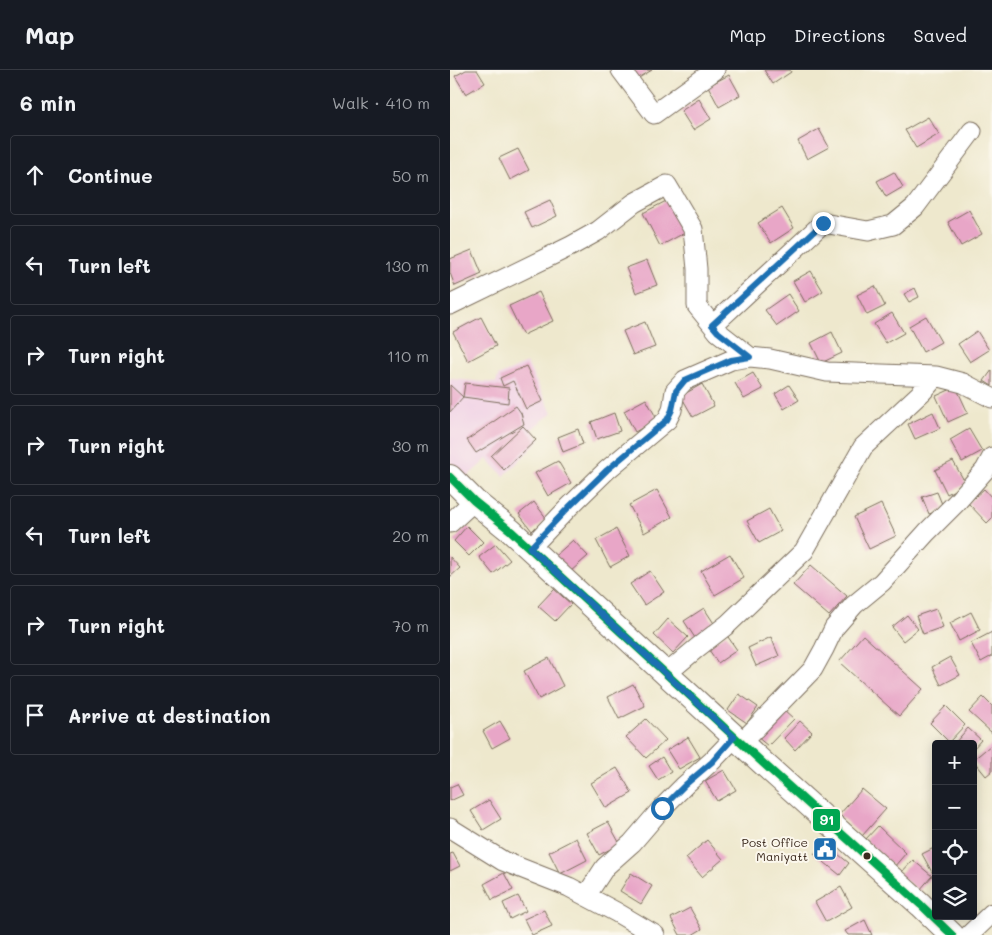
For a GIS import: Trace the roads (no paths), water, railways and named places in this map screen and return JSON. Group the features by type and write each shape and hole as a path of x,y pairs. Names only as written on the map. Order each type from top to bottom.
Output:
{"main road":[{"path":"450,477 474,501 530,548 952,935"}],"street":[{"path":"621,70 654,114 715,70"},
{"path":"712,325 823,223 868,231 893,225 915,207 972,131"},
{"path":"450,305 598,231 634,204 667,185 693,229 697,269 697,306 718,332 750,357"},
{"path":"530,548 607,470 667,420 672,410 676,391 685,380 731,360 750,357 770,358 827,372 936,376 963,383 992,398"},
{"path":"666,674 728,624 804,551 863,447 923,391 936,376"},
{"path":"586,896 605,867 632,843 662,808 685,785 738,740 812,669 834,628 854,605 882,582 956,503 984,470 992,457"},
{"path":"450,523 474,501"},
{"path":"450,828 503,861 569,886 655,935"},
{"path":"969,935 992,913"}],"place":[{"name":"Post Office Maniyatt","path":"825,849"}]}
